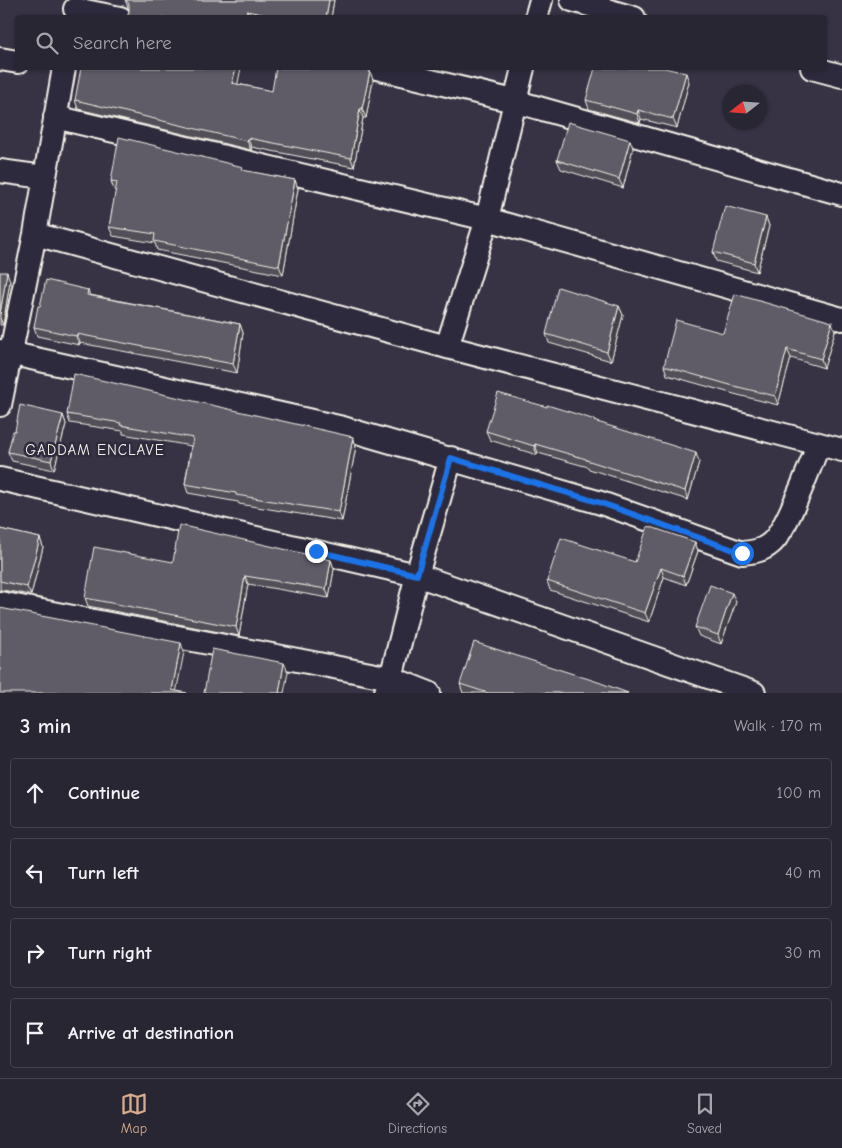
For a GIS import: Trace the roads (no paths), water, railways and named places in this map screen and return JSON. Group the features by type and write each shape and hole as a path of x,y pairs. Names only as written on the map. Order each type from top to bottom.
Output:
{"street":[{"path":"537,15 541,0"},
{"path":"572,0 624,15"},
{"path":"75,9 105,15"},
{"path":"0,60 15,62"},
{"path":"0,405 5,352 35,234 63,70"},
{"path":"385,70 514,101 842,194"},
{"path":"448,347 487,219 522,70"},
{"path":"820,70 842,76"},
{"path":"55,117 487,219 842,319"},
{"path":"0,171 44,176"},
{"path":"35,234 448,347 842,450"},
{"path":"5,352 344,428 601,503 742,553 758,551 772,543 784,526 819,444"},
{"path":"388,686 417,575 451,458"},
{"path":"0,479 417,575 754,693"},
{"path":"0,603 428,693"}],"district":[{"name":"GADDAM ENCLAVE","path":"95,450"}]}
